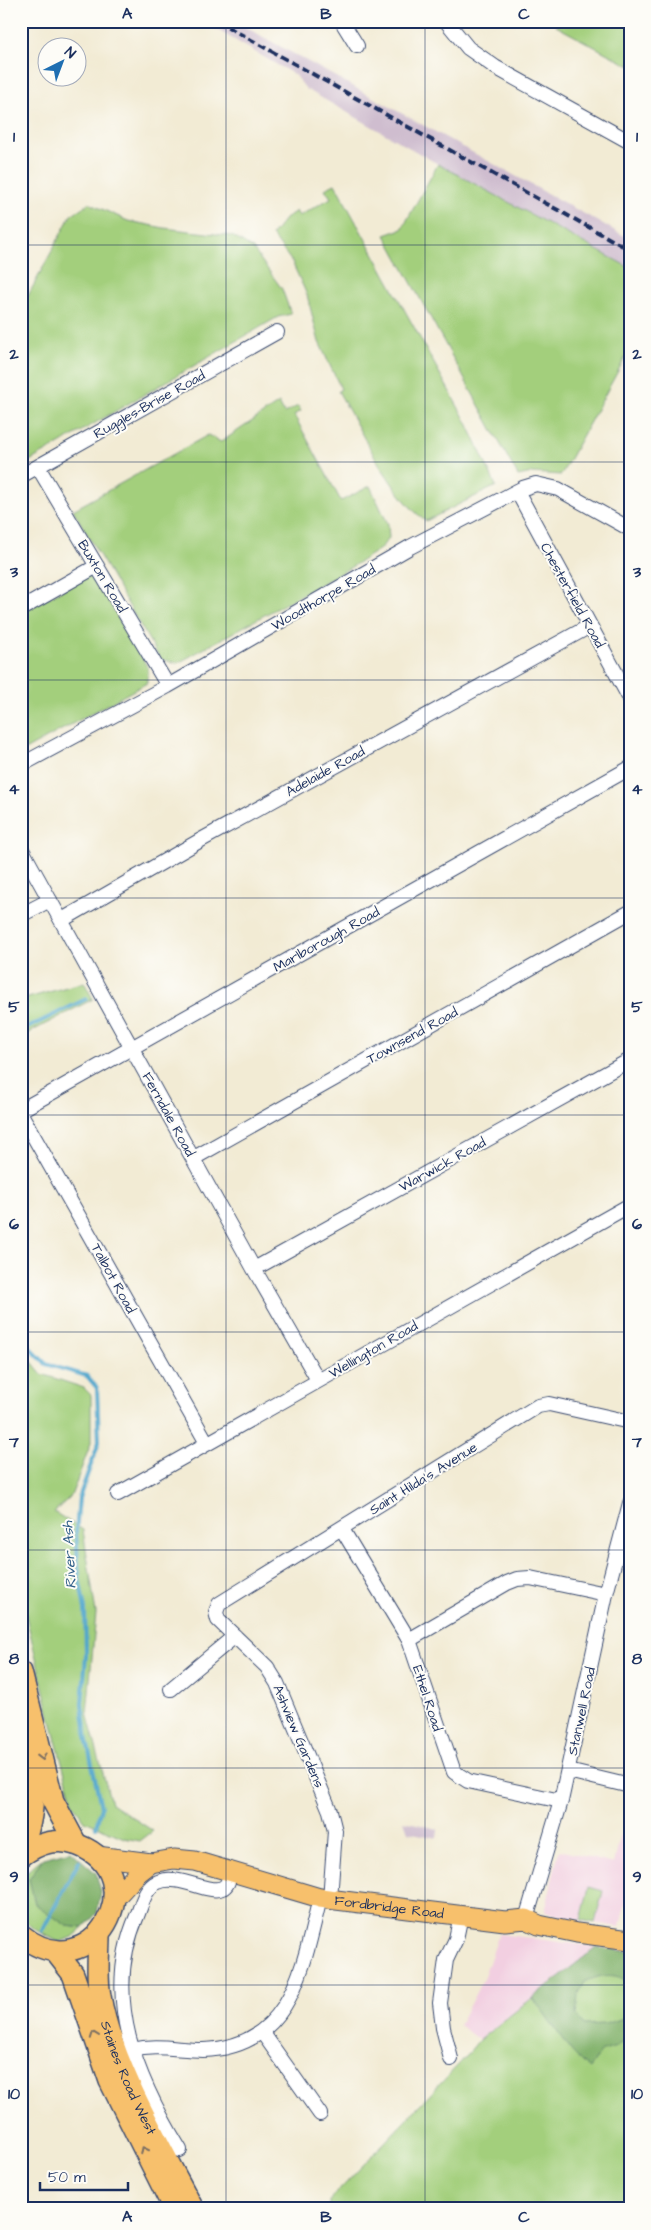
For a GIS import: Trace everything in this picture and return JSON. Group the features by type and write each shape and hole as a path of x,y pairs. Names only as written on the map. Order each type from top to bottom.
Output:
{"highway":[{"path":"21,1672 53,1801 76,1844"},
{"path":"21,1745 34,1799 29,1832 21,1854"},
{"path":"21,1854 33,1847 52,1841 67,1841 76,1844 97,1856 109,1872 114,1900 112,1913 99,1935 77,1948 56,1951 32,1944 21,1935"},
{"name":"Staines Road West","path":"99,1935 97,1975 108,2029 129,2082 193,2209"},
{"name":"Staines Road West","path":"56,1951 73,1974 110,2081 174,2209"}],"main road":[{"name":"Fordbridge Road","path":"97,1856 151,1863 174,1859 195,1861 325,1898 505,1921 526,1919 539,1925 562,1930 630,1940"},
{"path":"114,1900 151,1863"}],"street":[{"path":"348,21 344,25 357,46"},
{"path":"447,22 468,48 495,67 630,142"},
{"name":"Ruggles-Brise Road","path":"21,476 277,332"},
{"name":"Buxton Road","path":"38,467 168,686"},
{"name":"Woodthorpe Road","path":"21,765 168,686 410,547 516,491 536,484 558,489 630,529"},
{"name":"Chesterfield Road","path":"516,491 630,699"},
{"path":"21,609 97,566"},
{"name":"Adelaide Road","path":"62,920 244,816 590,626"},
{"name":"Marlborough Road","path":"21,1110 630,768"},
{"name":"Ferndale Road","path":"21,848 254,1269 318,1380"},
{"path":"21,915 50,900"},
{"name":"Townsend Road","path":"194,1158 630,912"},
{"name":"Warwick Road","path":"254,1269 630,1060"},
{"name":"Talbot Road","path":"21,1114 207,1442"},
{"name":"Wellington Road","path":"118,1494 207,1442 630,1205"},
{"name":"Saint Hilda's Avenue","path":"227,1599 538,1406 549,1404 630,1422"},
{"name":"Stanwell Road","path":"526,1919 561,1801 606,1594 630,1502"},
{"name":"Ethel Road","path":"342,1529 409,1640 454,1772 464,1780 561,1801"},
{"path":"409,1640 517,1579 530,1578 606,1594"},
{"name":"Ashview Gardens","path":"227,1599 219,1604 216,1612 218,1620 267,1667 277,1683 330,1811 335,1831 325,1898 298,1979 287,2004 262,2032"},
{"path":"170,1689 235,1636"},
{"path":"568,1771 630,1786"},
{"path":"180,2150 156,2105 131,2050 122,1997 126,1943 147,1891 158,1882 170,1879 213,1889 221,1889 227,1884 231,1872"},
{"path":"452,2052 443,2028 440,2003 446,1960 456,1939 461,1915"},
{"path":"131,2050 149,2046 204,2050 236,2044 262,2032 320,2114"}],"shaded area":[{"path":"208,21 234,21 630,239 630,268 438,164 306,89 295,75 207,24"},
{"path":"629,1797 630,1883 620,1927 581,1921 545,1912 559,1850 614,1864"},
{"path":"404,1821 438,1829 437,1838 408,1832"},
{"path":"499,1934 597,1947 479,2040 459,2025 484,1977"}],"green space":[{"path":"561,21 630,21 630,66 556,26"},
{"path":"438,164 630,268 630,349 561,475 532,473 518,476 385,235 402,229"},
{"path":"335,184 467,423 496,486 426,521 413,510 389,479 338,391 341,389 319,342 307,295 292,262 272,235 286,218 296,211 299,216 331,198 325,189"},
{"path":"89,203 128,221 164,228 232,236 253,249 282,289 291,314 278,317 21,466 21,309 71,215"},
{"path":"279,403 284,413 298,406 301,411 294,415 341,501 370,486 388,524 389,538 380,549 353,566 178,663 160,659 73,510 208,435 221,442"},
{"path":"91,573 148,668 147,683 21,752 21,613"},
{"path":"84,982 93,999 21,1037 21,1000"},
{"path":"21,1349 42,1374 84,1388 91,1395 91,1443 71,1496 54,1512 83,1530 96,1613 87,1713 111,1803 153,1831 140,1841 124,1838 85,1821 73,1804 54,1733 21,1595"},
{"path":"71,1851 96,1873 101,1892 97,1913 83,1928 67,1926 35,1904 29,1879 43,1858"},
{"path":"43,1858 29,1879 67,1926 83,1928 73,1937 59,1942 27,1924 21,1915 22,1882 28,1871"},
{"path":"589,1887 603,1891 595,1923 581,1920"},
{"path":"597,1947 630,1952 630,2209 329,2209 329,2201 461,2062 479,2040"},
{"path":"597,1947 630,1952 630,1984 619,1977 608,1975 585,1982 578,1995 576,2015 584,2025 605,2024 630,2016 630,2035 616,2047 600,2052 590,2069 573,2053 532,1998"}],"waterway":[{"path":"21,1031 86,999"},
{"name":"River Ash","path":"21,1325 30,1348 46,1364 87,1376 97,1388 99,1442 79,1498 76,1532 79,1578 85,1609 86,1655 82,1704 87,1741 101,1807 96,1827"},
{"name":"River Ash","path":"42,1931 79,1861"}],"railway":[{"path":"217,21 630,250"}]}
